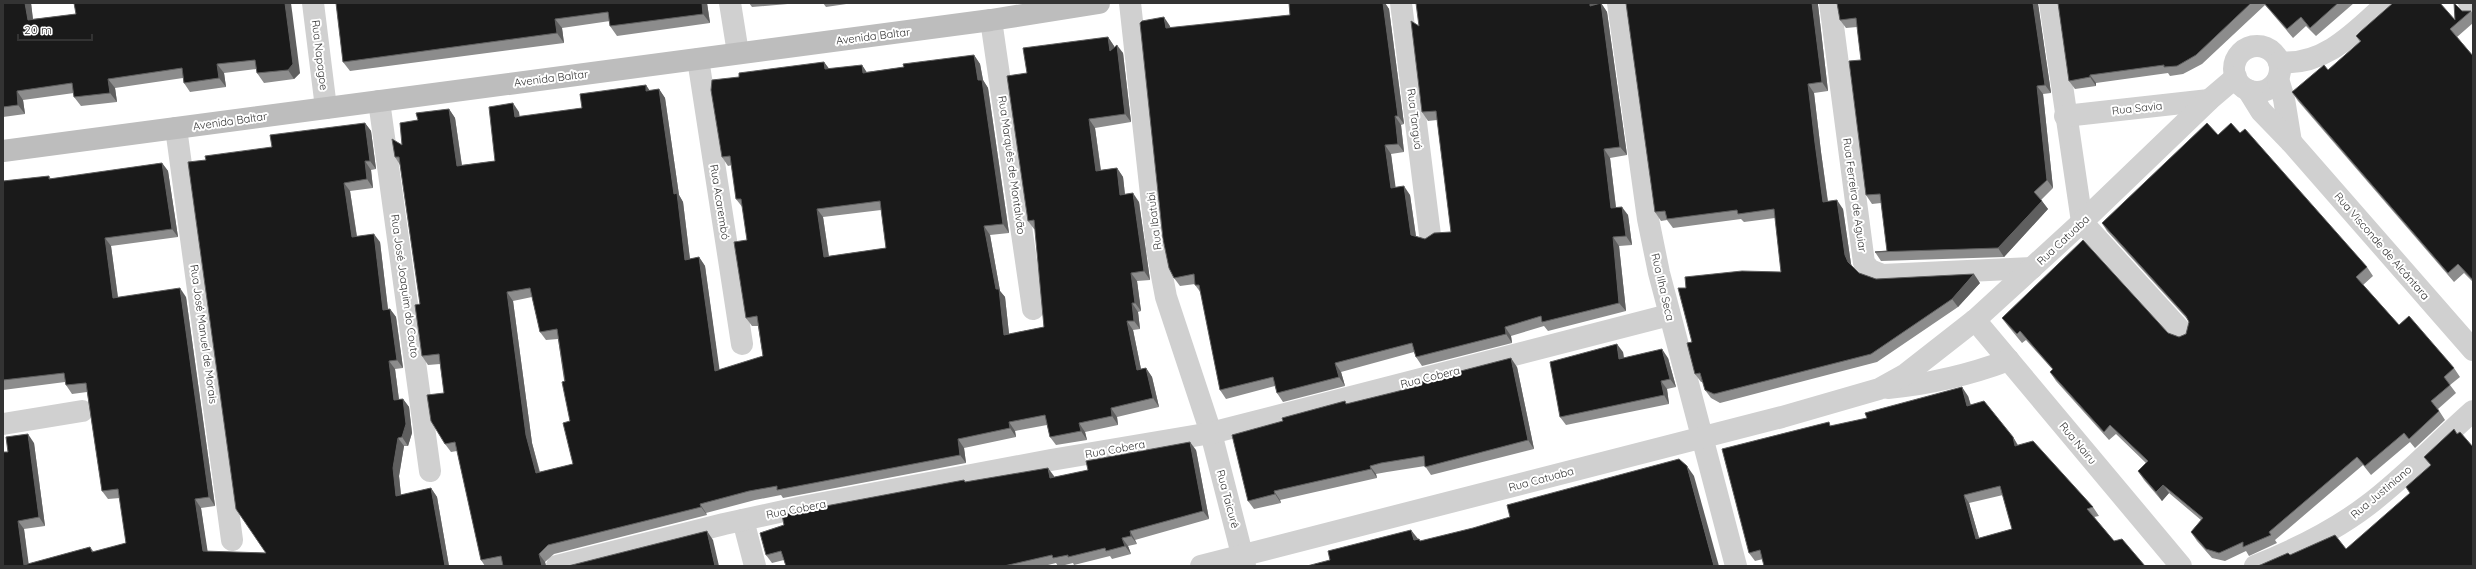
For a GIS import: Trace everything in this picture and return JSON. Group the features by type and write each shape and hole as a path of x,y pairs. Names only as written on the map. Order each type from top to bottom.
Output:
{"street":[{"name":"Rua Napagoe","path":"313,3 326,108"},
{"path":"730,3 738,54"},
{"name":"Avenida Baltar","path":"3,150 738,54 991,20 1100,3"},
{"name":"Rua Ibatubi","path":"1130,3 1157,249 1166,297 1211,433"},
{"name":"Rua Tanguá","path":"1401,3 1430,235"},
{"name":"Rua Ilha Seca","path":"1618,3 1648,219 1669,316 1736,566"},
{"name":"Rua Ferreira de Aguiar","path":"1830,3 1864,263 1870,270 1882,275 2032,268"},
{"path":"2050,3 2065,116 2082,222 2183,332"},
{"path":"2291,142 2278,70 2267,48 2250,48 2242,52 2236,60 2242,84 2255,92 2269,89 2278,70 2307,61 2330,51 2387,3"},
{"path":"2469,3 2473,8"},
{"name":"Rua Marquês de Montalvão","path":"991,20 1033,309"},
{"name":"Rua Acarembó","path":"698,59 742,344"},
{"name":"Rua Catuaba","path":"1201,566 1244,561 1701,437 1782,417 1879,388 1906,374 1975,320 2082,222 2209,100 2242,84"},
{"name":"Rua Visconde de Alcântara","path":"2242,84 2261,111 2291,142 2473,350"},
{"name":"Rua José Joaquim do Couto","path":"379,100 430,470"},
{"name":"Rua Savia","path":"2065,116 2209,100"},
{"name":"Rua José Manuel de Morais","path":"176,128 232,540"},
{"name":"Rua Cobera","path":"557,566 743,520 1043,461 1211,433 1669,316"},
{"name":"Rua Nairu","path":"1975,320 2181,566"},
{"name":"Rua Catuaba","path":"1879,388 1927,385 1979,372 2009,360"},
{"path":"3,424 82,411"},
{"name":"Rua Justiniano","path":"2255,566 2284,555 2334,528 2369,505 2473,411"},
{"name":"Rua Taicurê","path":"1211,433 1244,561"},
{"path":"743,520 754,566"}],"building":[{"path":"3,3 25,3 28,20 76,14 74,3 285,3 293,64 288,70 257,73 255,60 217,64 219,78 184,83 182,68 108,79 110,93 74,97 72,83 17,91 18,105 3,107"},
{"path":"336,3 702,3 703,14 610,26 608,12 555,19 557,33 343,62"},
{"path":"1289,3 1383,3 1398,116 1395,116 1398,144 1385,145 1391,188 1404,186 1411,235 1425,239 1434,233 1451,232 1436,111 1422,112 1411,21 1419,26 1416,3 1590,3 1590,6 1601,3 1620,147 1604,149 1611,208 1622,207 1626,236 1613,237 1619,303 1542,322 1541,316 1505,327 1506,334 1416,357 1412,343 1335,363 1339,377 1277,393 1273,377 1220,390 1199,285 1195,285 1194,274 1174,278 1169,268 1163,239 1140,23 1142,21 1164,17 1166,28 1290,15"},
{"path":"1626,3 1812,3 1822,82 1808,84 1823,202 1837,200 1845,255 1848,262 1859,273 1876,279 1974,274 1952,299 1871,354 1714,394 1705,390 1700,373 1695,374 1687,343 1692,342 1678,288 1686,288 1685,277 1742,271 1781,272 1774,209 1738,214 1737,210 1667,219 1665,211 1655,212"},
{"path":"1837,3 2033,3 2045,85 2037,86 2047,180 2034,192 2042,201 1998,248 1875,252 1887,251 1880,194 1866,195 1849,61 1861,60 1856,18 1840,20"},
{"path":"2058,3 2251,3 2196,55 2177,66 2164,67 2164,65 2090,75 2090,77 2069,81"},
{"path":"2264,3 2338,3 2310,28 2301,17 2287,29"},
{"path":"2393,3 2440,3 2455,20 2454,3 2462,11 2471,11 2450,29 2473,56 2473,280 2458,264 2448,273 2292,92 2324,65 2328,70 2361,41 2356,36"},
{"path":"1108,37 1110,51 1117,45 1125,114 1089,119 1096,171 1117,168 1120,195 1133,193 1144,271 1131,273 1135,303 1132,303 1134,321 1127,321 1137,370 1146,368 1153,398 1111,408 1112,416 1079,423 1081,431 1050,437 1045,415 1009,422 1010,428 958,439 960,455 777,490 777,486 749,491 700,504 701,507 548,545 539,554 542,566 503,566 501,556 481,560 455,442 445,444 431,421 427,395 444,393 439,354 422,356 415,305 420,304 399,157 395,157 392,139 402,145 400,123 418,120 416,113 449,109 457,166 495,161 489,107 513,103 515,117 582,108 580,94 646,85 646,91 659,89 674,194 677,193 685,260 699,257 715,371 763,356 757,316 746,318 734,242 747,240 741,199 736,199 730,156 722,157 711,90 712,80 739,77 739,73 824,62 825,69 862,65 863,73 904,67 903,64 974,55 978,80 982,80 1003,224 984,226 996,289 999,289 1004,335 1044,327 1034,220 1028,221 1007,76 1027,73 1023,48","holes":["880,201 886,248 824,257 817,209","530,288 540,332 557,329 565,381 562,382 570,421 563,423 573,464 536,473 526,435 507,292"]},
{"path":"365,123 370,161 365,161 367,179 344,183 352,237 374,234 383,310 390,309 397,360 389,361 394,400 403,399 406,424 402,437 398,438 393,468 396,496 431,488 445,566 3,566 3,452 8,452 6,437 28,434 39,517 18,521 24,565 90,547 92,552 126,543 118,489 102,491 86,383 66,385 64,373 3,380 3,181 49,176 49,179 162,163 172,229 105,238 113,298 180,288 209,497 195,499 203,551 266,553 236,509 188,162 206,160 205,156 272,147 270,135"},
{"path":"2207,123 2218,135 2231,123 2240,133 2245,129 2367,267 2356,277 2399,325 2409,316 2454,368 2444,377 2450,385 2431,401 2439,411 2409,439 2404,433 2365,466 2357,457 2269,532 2271,535 2243,547 2243,542 2219,553 2206,549 2191,532 2203,518 2163,485 2156,492 2138,471 2148,461 2110,425 2104,432 2050,372 2053,369 2020,331 2017,334 2002,318 2083,240 2168,333 2179,337 2186,334 2189,322 2186,316 2102,223"},
{"path":"1617,344 1619,359 1662,349 1670,379 1661,381 1664,395 1560,417 1550,362"},
{"path":"1511,358 1528,440 1425,467 1424,456 1381,463 1370,466 1371,469 1274,491 1275,494 1248,501 1232,435 1283,421 1282,418 1345,401 1346,404 1422,385 1422,381"},
{"path":"1962,387 1967,406 1984,401 2013,437 2015,446 2033,441 2093,507 2087,509 2114,541 2122,539 2145,566 1764,566 1760,550 1749,553 1722,449 1829,422 1830,426 1867,418 1865,413","holes":["2000,486 2012,529 1976,539 1964,495"]},
{"path":"2454,429 2457,434 2460,432 2473,447 2473,566 2258,566 2288,553 2290,555 2335,535 2346,549 2410,493 2406,487 2431,465 2424,457"},
{"path":"1190,442 1203,511 1130,531 1131,536 1122,538 1125,546 1106,551 1105,548 1068,557 1068,555 1053,558 1052,555 1004,566 786,566 781,551 766,555 760,533 784,525 782,515 799,511 964,480 965,482 1048,468 1050,478 1088,470 1086,461"},
{"path":"1679,459 1687,466 1714,566 1307,566 1330,560 1328,551 1411,530 1414,540 1419,539 1420,541 1473,528 1510,517 1507,505"},
{"path":"707,531 715,566 568,566"}]}
